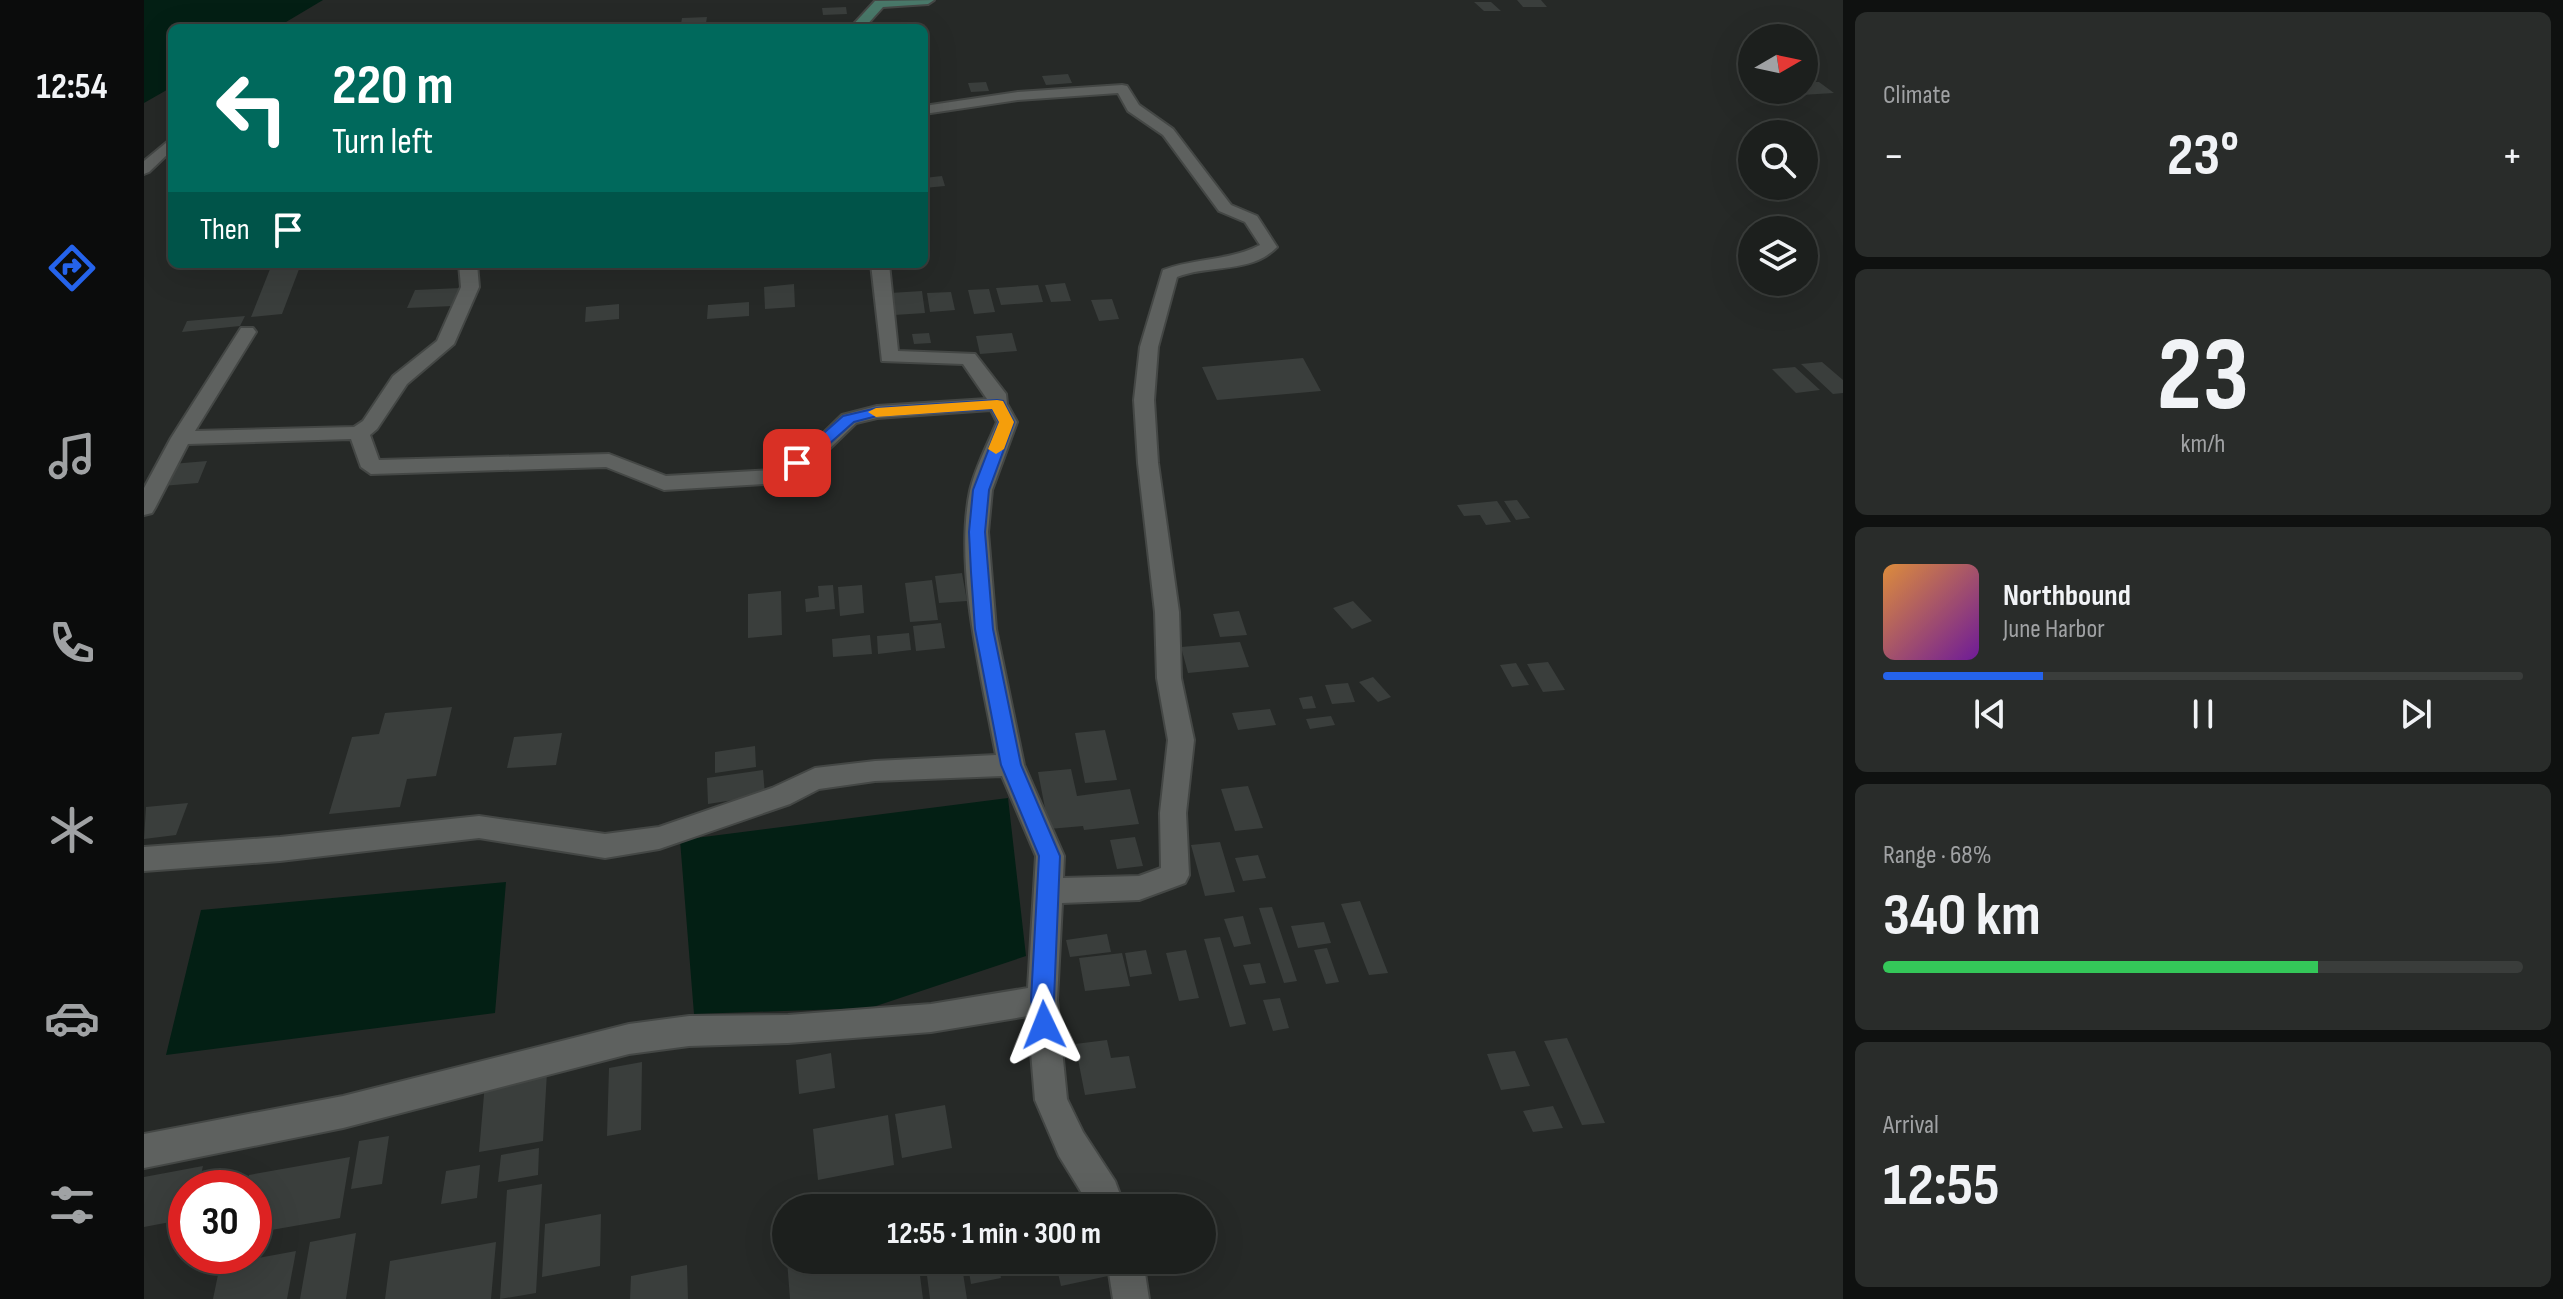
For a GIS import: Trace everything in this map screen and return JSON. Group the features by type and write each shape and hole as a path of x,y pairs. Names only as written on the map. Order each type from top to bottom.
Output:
{"street":[{"path":"861,24 879,4 928,0"},
{"path":"928,109 1018,96 1122,89 1133,108 1168,132 1225,208 1251,219 1269,247 1242,261 1190,266 1169,274 1149,347 1144,400 1148,463 1167,612 1169,678 1181,740 1173,813 1175,875 1139,888 1048,891"},
{"path":"144,169 168,146"},
{"path":"181,438 359,433 370,425 400,380 445,344 470,287 468,268"},
{"path":"880,268 889,357 968,358 996,394 997,404 1007,422 981,490 977,532 984,629 1011,765 1050,856 1042,1000 1051,1100 1071,1144 1103,1194"},
{"path":"144,508 181,438 247,332"},
{"path":"359,433 371,467 609,460 664,483 779,476 816,451 849,419 877,412 997,404"},
{"path":"144,859 280,849 479,827 605,846 659,838 781,796 815,779 875,771 1011,765"},
{"path":"144,1151 343,1112 629,1039 689,1031 788,1029 931,1018 1042,1000"},
{"path":"1127,1274 1131,1299"}],"shaded area":[{"path":"144,0 323,0 283,24 168,24 168,89 144,103"},
{"path":"1008,798 1026,956 870,1008 694,1014 680,840"},
{"path":"506,882 495,1013 166,1055 201,910"}],"building":[{"path":"1517,0 1541,0 1547,7 1523,7"},
{"path":"1474,2 1491,2 1501,11 1484,11"},
{"path":"846,7 847,14 823,15 822,8"},
{"path":"707,17 706,23 681,24 682,18"},
{"path":"1068,74 1072,83 1046,85 1042,76"},
{"path":"986,82 989,91 971,92 968,83"},
{"path":"1818,82 1819,82 1834,93 1818,94"},
{"path":"942,176 945,186 928,188 928,178"},
{"path":"270,268 299,268 282,314 251,317"},
{"path":"1065,283 1071,301 1051,302 1045,285"},
{"path":"794,284 795,307 765,309 764,287"},
{"path":"1038,285 1043,302 1001,305 996,288"},
{"path":"461,288 453,306 407,308 415,290"},
{"path":"989,289 995,312 974,314 968,290"},
{"path":"922,291 925,313 894,315 890,293"},
{"path":"951,292 955,310 930,312 927,293"},
{"path":"1112,299 1119,319 1099,321 1091,300"},
{"path":"749,302 749,316 707,319 708,305"},
{"path":"619,304 619,319 585,322 586,307"},
{"path":"245,316 240,326 182,332 187,321"},
{"path":"929,333 931,343 914,344 912,334"},
{"path":"1012,333 1017,351 980,354 976,336"},
{"path":"1303,358 1321,391 1217,400 1202,367"},
{"path":"1822,362 1843,380 1843,393 1833,394 1801,364"},
{"path":"1795,367 1820,390 1796,393 1772,369"},
{"path":"207,461 198,483 162,486 172,464"},
{"path":"1517,500 1530,518 1516,520 1504,501"},
{"path":"1497,501 1511,522 1486,525 1480,515 1464,516 1457,505"},
{"path":"962,573 967,601 939,603 935,576"},
{"path":"932,580 938,620 910,622 905,583"},
{"path":"833,585 835,609 806,612 805,599 819,597 818,586"},
{"path":"862,585 864,613 840,616 838,587"},
{"path":"781,591 782,635 748,638 748,594"},
{"path":"1353,601 1372,621 1352,629 1333,608"},
{"path":"1239,611 1247,635 1220,637 1213,614"},
{"path":"941,623 945,648 916,651 913,626"},
{"path":"909,633 911,650 878,654 877,636"},
{"path":"870,635 872,654 833,657 832,639"},
{"path":"1240,642 1249,667 1188,673 1181,647"},
{"path":"1548,662 1565,690 1543,692 1527,664"},
{"path":"1516,663 1529,685 1512,687 1500,665"},
{"path":"1373,677 1391,697 1378,702 1359,682"},
{"path":"1348,683 1355,702 1332,704 1325,685"},
{"path":"1312,696 1316,708 1303,709 1299,698"},
{"path":"452,707 436,776 407,779 400,807 329,814 352,737 379,734 385,713"},
{"path":"1270,709 1276,725 1238,730 1232,713"},
{"path":"1331,716 1335,725 1310,729 1306,719"},
{"path":"1105,730 1117,780 1085,783 1075,733"},
{"path":"562,733 556,765 507,768 514,737"},
{"path":"755,746 756,767 715,773 715,752"},
{"path":"1071,769 1077,796 1130,789 1139,824 1084,830 1083,826 1049,829 1038,772"},
{"path":"763,770 765,795 708,804 707,778"},
{"path":"1248,786 1263,828 1235,831 1221,789"},
{"path":"188,803 176,835 144,839 146,807"},
{"path":"1135,837 1143,866 1117,869 1110,840"},
{"path":"1220,842 1235,892 1205,896 1191,845"},
{"path":"1258,855 1266,878 1243,881 1235,858"},
{"path":"1360,901 1388,973 1369,975 1341,904"},
{"path":"1272,907 1297,981 1284,983 1259,908"},
{"path":"1243,916 1251,944 1234,947 1224,919"},
{"path":"1324,922 1331,943 1298,948 1291,926"},
{"path":"1107,934 1111,952 1070,957 1066,940"},
{"path":"1220,937 1246,1024 1230,1027 1204,939"},
{"path":"1327,948 1339,982 1326,984 1314,950"},
{"path":"1146,950 1152,974 1130,977 1125,953"},
{"path":"1186,950 1199,998 1179,1001 1166,953"},
{"path":"1122,953 1130,986 1085,991 1079,958"},
{"path":"1260,963 1266,983 1250,985 1243,965"},
{"path":"1280,998 1289,1028 1273,1031 1263,1000"},
{"path":"1567,1038 1605,1123 1582,1125 1544,1041"},
{"path":"1107,1040 1111,1058 1129,1056 1136,1088 1085,1095 1075,1044"},
{"path":"1515,1051 1530,1086 1501,1090 1487,1054"},
{"path":"831,1053 835,1088 799,1094 796,1060"},
{"path":"642,1062 641,1130 607,1136 609,1068"},
{"path":"547,1072 543,1141 479,1152 485,1083"},
{"path":"945,1105 952,1148 902,1158 895,1114"},
{"path":"1553,1106 1563,1128 1533,1132 1523,1111"},
{"path":"888,1115 894,1165 818,1180 813,1129"},
{"path":"389,1136 382,1184 351,1189 359,1141"},
{"path":"539,1148 538,1175 498,1182 501,1155"},
{"path":"350,1157 340,1218 272,1230 272,1171"},
{"path":"480,1165 477,1198 441,1204 446,1171"},
{"path":"203,1166 202,1170 182,1170"},
{"path":"168,1173 168,1222 144,1227 144,1177"},
{"path":"542,1184 536,1293 500,1299 507,1190"},
{"path":"601,1214 600,1266 542,1277 545,1224"},
{"path":"356,1233 346,1299 300,1299 310,1242"},
{"path":"496,1242 491,1299 385,1299 390,1261"},
{"path":"296,1251 287,1299 213,1299 218,1274 272,1274 272,1255"},
{"path":"687,1265 688,1299 630,1299 631,1276"},
{"path":"788,1274 920,1274 923,1299 790,1299"},
{"path":"927,1274 963,1274 967,1299 930,1299"},
{"path":"969,1274 1000,1274 1001,1278 971,1284"},
{"path":"1058,1274 1108,1274 1108,1276 1061,1286"}],"slow traffic":[{"path":"876,412 997,404 1007,422 996,449"}],"route":[{"path":"797,463 816,451 849,419 877,412 997,404 1007,422 981,490 977,532 979,572 984,629 1011,765 1050,856 1042,1000 1044,1025"}]}
